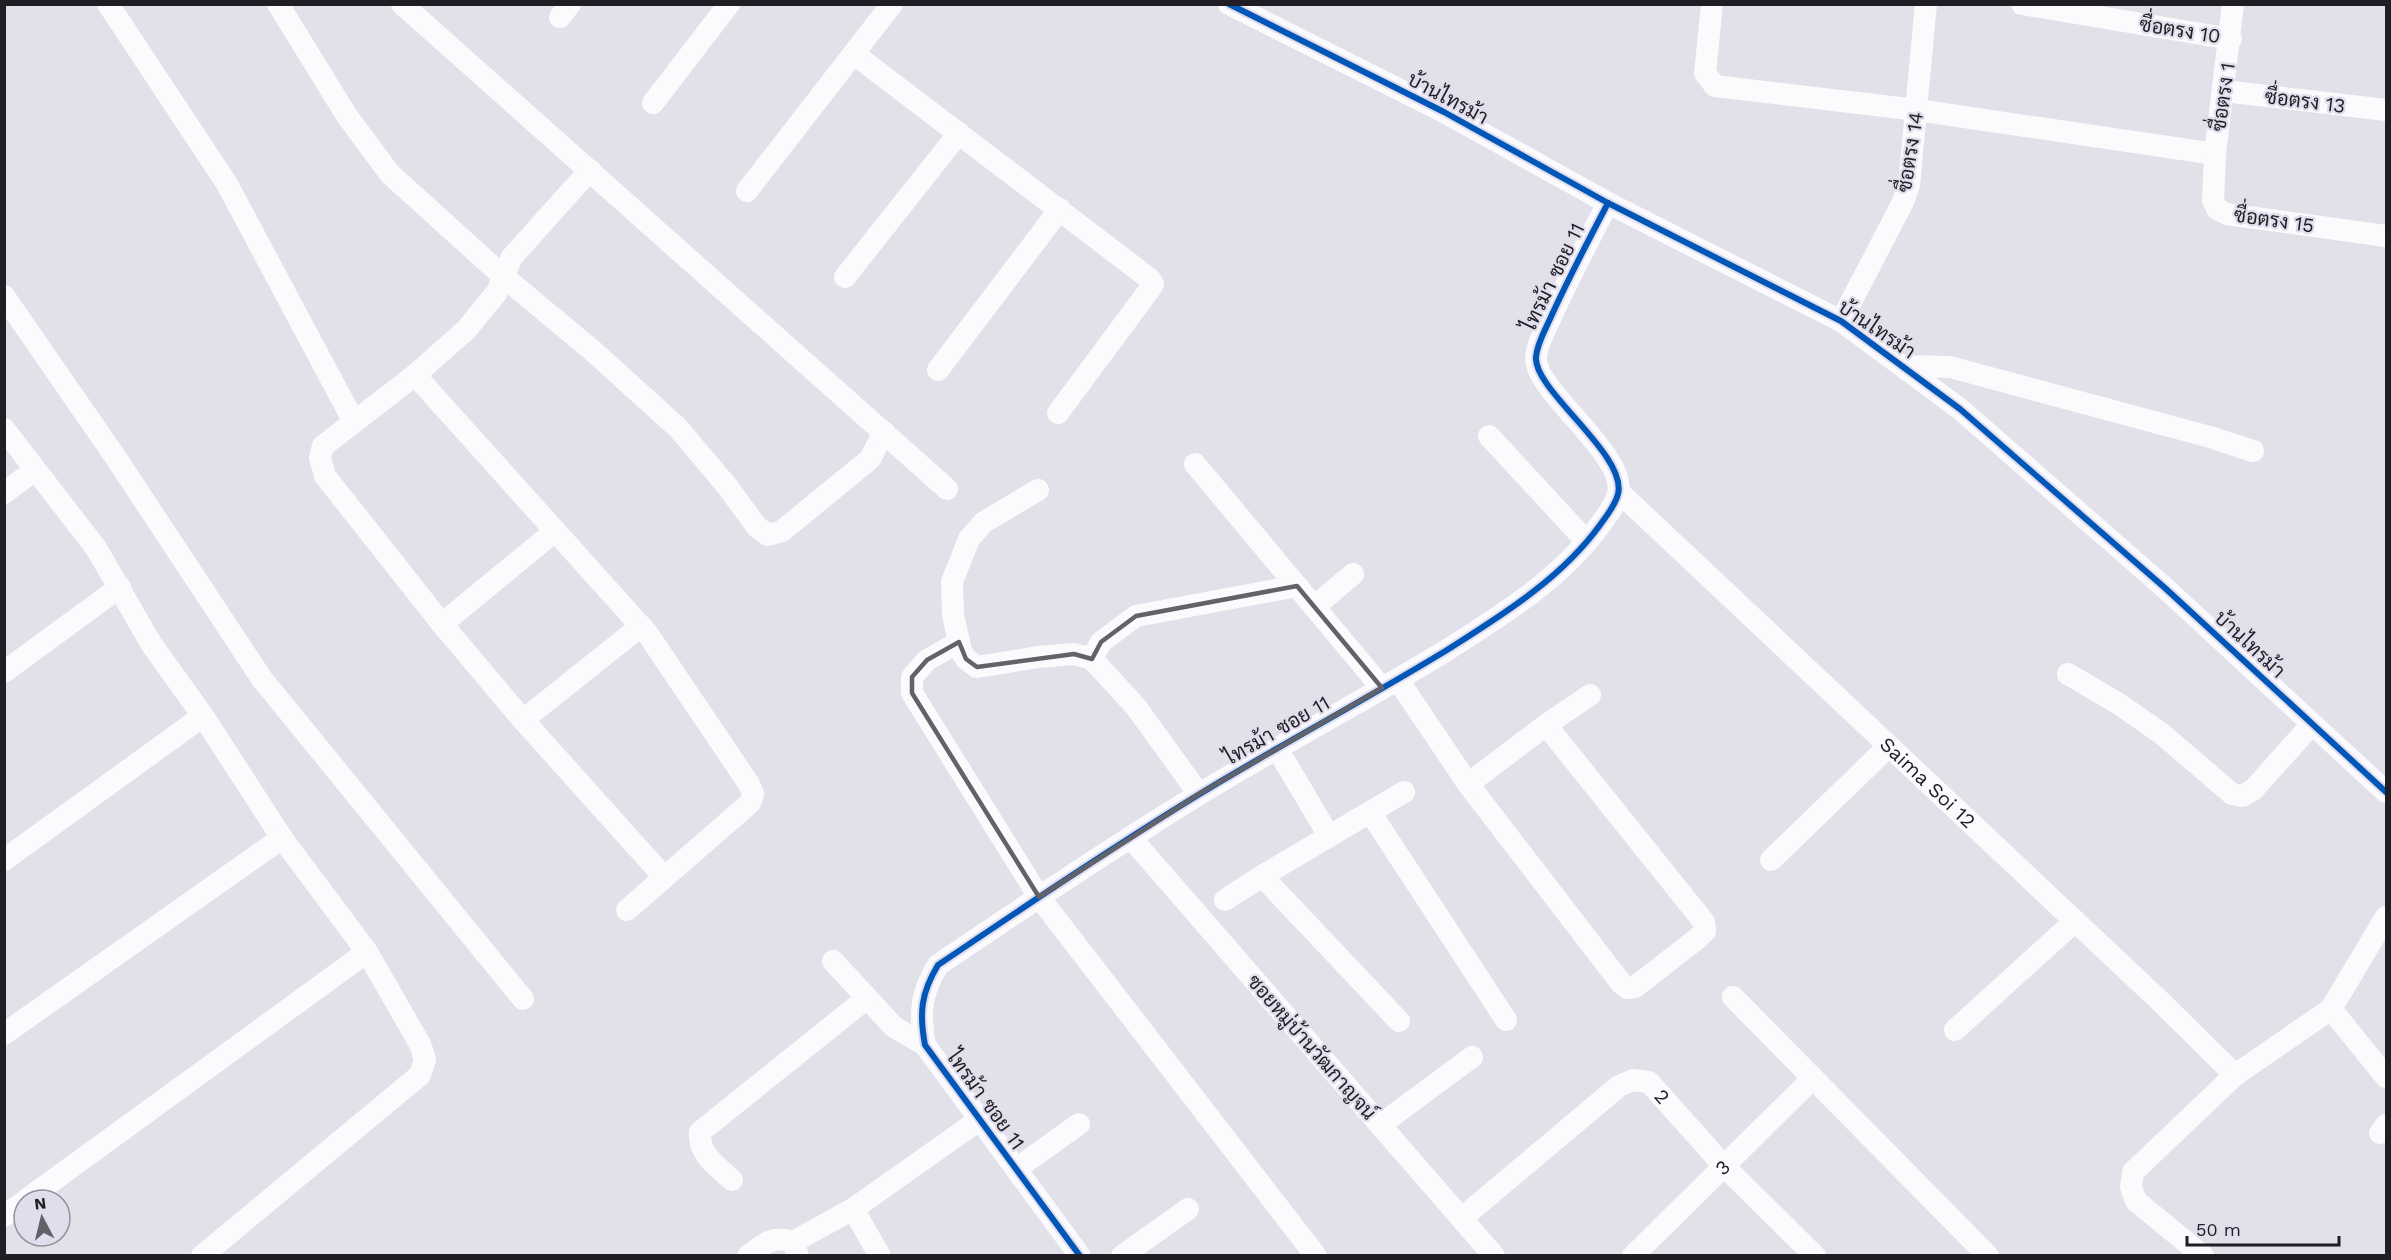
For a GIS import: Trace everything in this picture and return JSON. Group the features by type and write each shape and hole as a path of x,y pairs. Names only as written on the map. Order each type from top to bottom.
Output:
{"street":[{"path":"108,4 227,184 354,422"},
{"path":"278,4 347,116 390,174 504,277 593,351 678,428 727,486 757,527 768,535 782,531 870,459 884,432"},
{"path":"402,4 947,489"},
{"path":"652,104 729,4"},
{"path":"747,191 892,4"},
{"name":"บ้านไทรม้า","path":"1229,4 1444,112 1608,203 1841,321 1960,409 2129,557 2386,792"},
{"path":"1712,4 1704,73 1715,86 1917,110 2215,154"},
{"name":"ซื่อตรง 14","path":"1841,321 1903,202 1909,185 1926,4"},
{"name":"ซื่อตรง 10","path":"2022,4 2230,39"},
{"name":"ซื่อตรง 1","path":"2215,154 2233,4"},
{"path":"854,54 1150,279 1153,285 1058,413"},
{"name":"ซื่อตรง 13","path":"2224,91 2386,110"},
{"path":"845,277 959,133"},
{"name":"ซื่อตรง 15","path":"2215,154 2213,200 2217,209 2227,214 2386,236"},
{"path":"590,170 512,257 497,292 466,330 415,375 323,446 320,459 325,476 442,624 523,720 664,877"},
{"name":"ไทรม้า ซอย 11","path":"1080,1256 925,1044 921,1024 921,1007 928,982 938,965 1199,794 1390,684 1510,610 1552,576 1587,542 1612,508 1619,492 1616,476 1604,453 1544,379 1535,360 1566,283 1608,203"},
{"path":"938,370 1060,209"},
{"path":"4,296 114,455 262,679 523,999"},
{"path":"1904,366 1950,367 2210,437 2253,451"},
{"path":"415,375 641,626 749,784 753,794 750,803 627,910"},
{"path":"4,429 96,549 152,645 203,716 282,838 367,952 420,1044 424,1059 420,1075 202,1256"},
{"path":"1489,436 1587,542"},
{"path":"1195,464 1314,606 1390,684 1621,983 1627,988 1635,987 1698,938 1705,931 1704,922 1546,725"},
{"path":"4,493 35,470"},
{"path":"1038,490 984,522 969,539 952,582 953,615 958,642 966,659 977,667 1038,657 1074,654 1092,659 1136,707 1199,794"},
{"name":"Saima Soi 12","path":"1619,492 2235,1075"},
{"path":"442,624 555,531"},
{"path":"1314,606 1353,574"},
{"path":"1092,659 1101,642 1136,616 1297,586"},
{"path":"4,672 120,587"},
{"path":"523,720 641,626"},
{"path":"958,642 927,660 912,678 912,693 1039,897 1316,1256"},
{"path":"2068,674 2142,720 2232,794 2242,796 2253,790 2312,724"},
{"path":"1468,784 1590,695"},
{"path":"4,860 203,716"},
{"path":"1771,860 1889,746"},
{"path":"1278,750 1329,836"},
{"path":"1225,900 1404,792"},
{"path":"1370,812 1506,1020"},
{"path":"4,1034 282,838"},
{"name":"ซอยหมู่บ้านวัฒกาญจน์","path":"1131,838 1494,1256"},
{"path":"1262,876 1399,1021"},
{"path":"2203,1256 2136,1201 2131,1187 2133,1172 2235,1075 2331,1010 2386,917"},
{"path":"1956,1030 2074,921"},
{"path":"43,1188 367,952"},
{"path":"833,962 894,1027 925,1044"},
{"path":"1733,997 1988,1256"},
{"path":"732,1180 703,1152 699,1142 700,1132 867,998"},
{"path":"2331,1010 2386,1077"},
{"path":"1380,1125 1472,1057"},
{"name":"3","path":"1633,1256 1813,1078"},
{"name":"2","path":"1462,1218 1620,1086 1633,1080 1649,1082 1724,1166 1811,1254"},
{"path":"748,1256 767,1241 782,1238 796,1249 979,1120"},
{"path":"1016,1168 1079,1124"},
{"path":"853,1209 880,1256"},
{"path":"1122,1256 1188,1209"}],"highlighted area":[{"path":"1297,586 1382,688 1199,794 1039,897 912,693 912,677 927,660 959,642 966,659 977,667 1074,654 1092,659 1101,642 1136,616"}],"cycle path":[{"path":"1229,4 1444,112 1608,203 1841,321 1960,409 2165,588 2386,792"},
{"path":"1080,1256 925,1045 922,1013 925,994 932,975 938,965 1165,815 1416,669 1489,623 1530,595 1584,544 1615,502 1618,494 1617,478 1596,442 1549,387 1539,371 1536,357 1540,342 1557,304 1608,203"}]}
